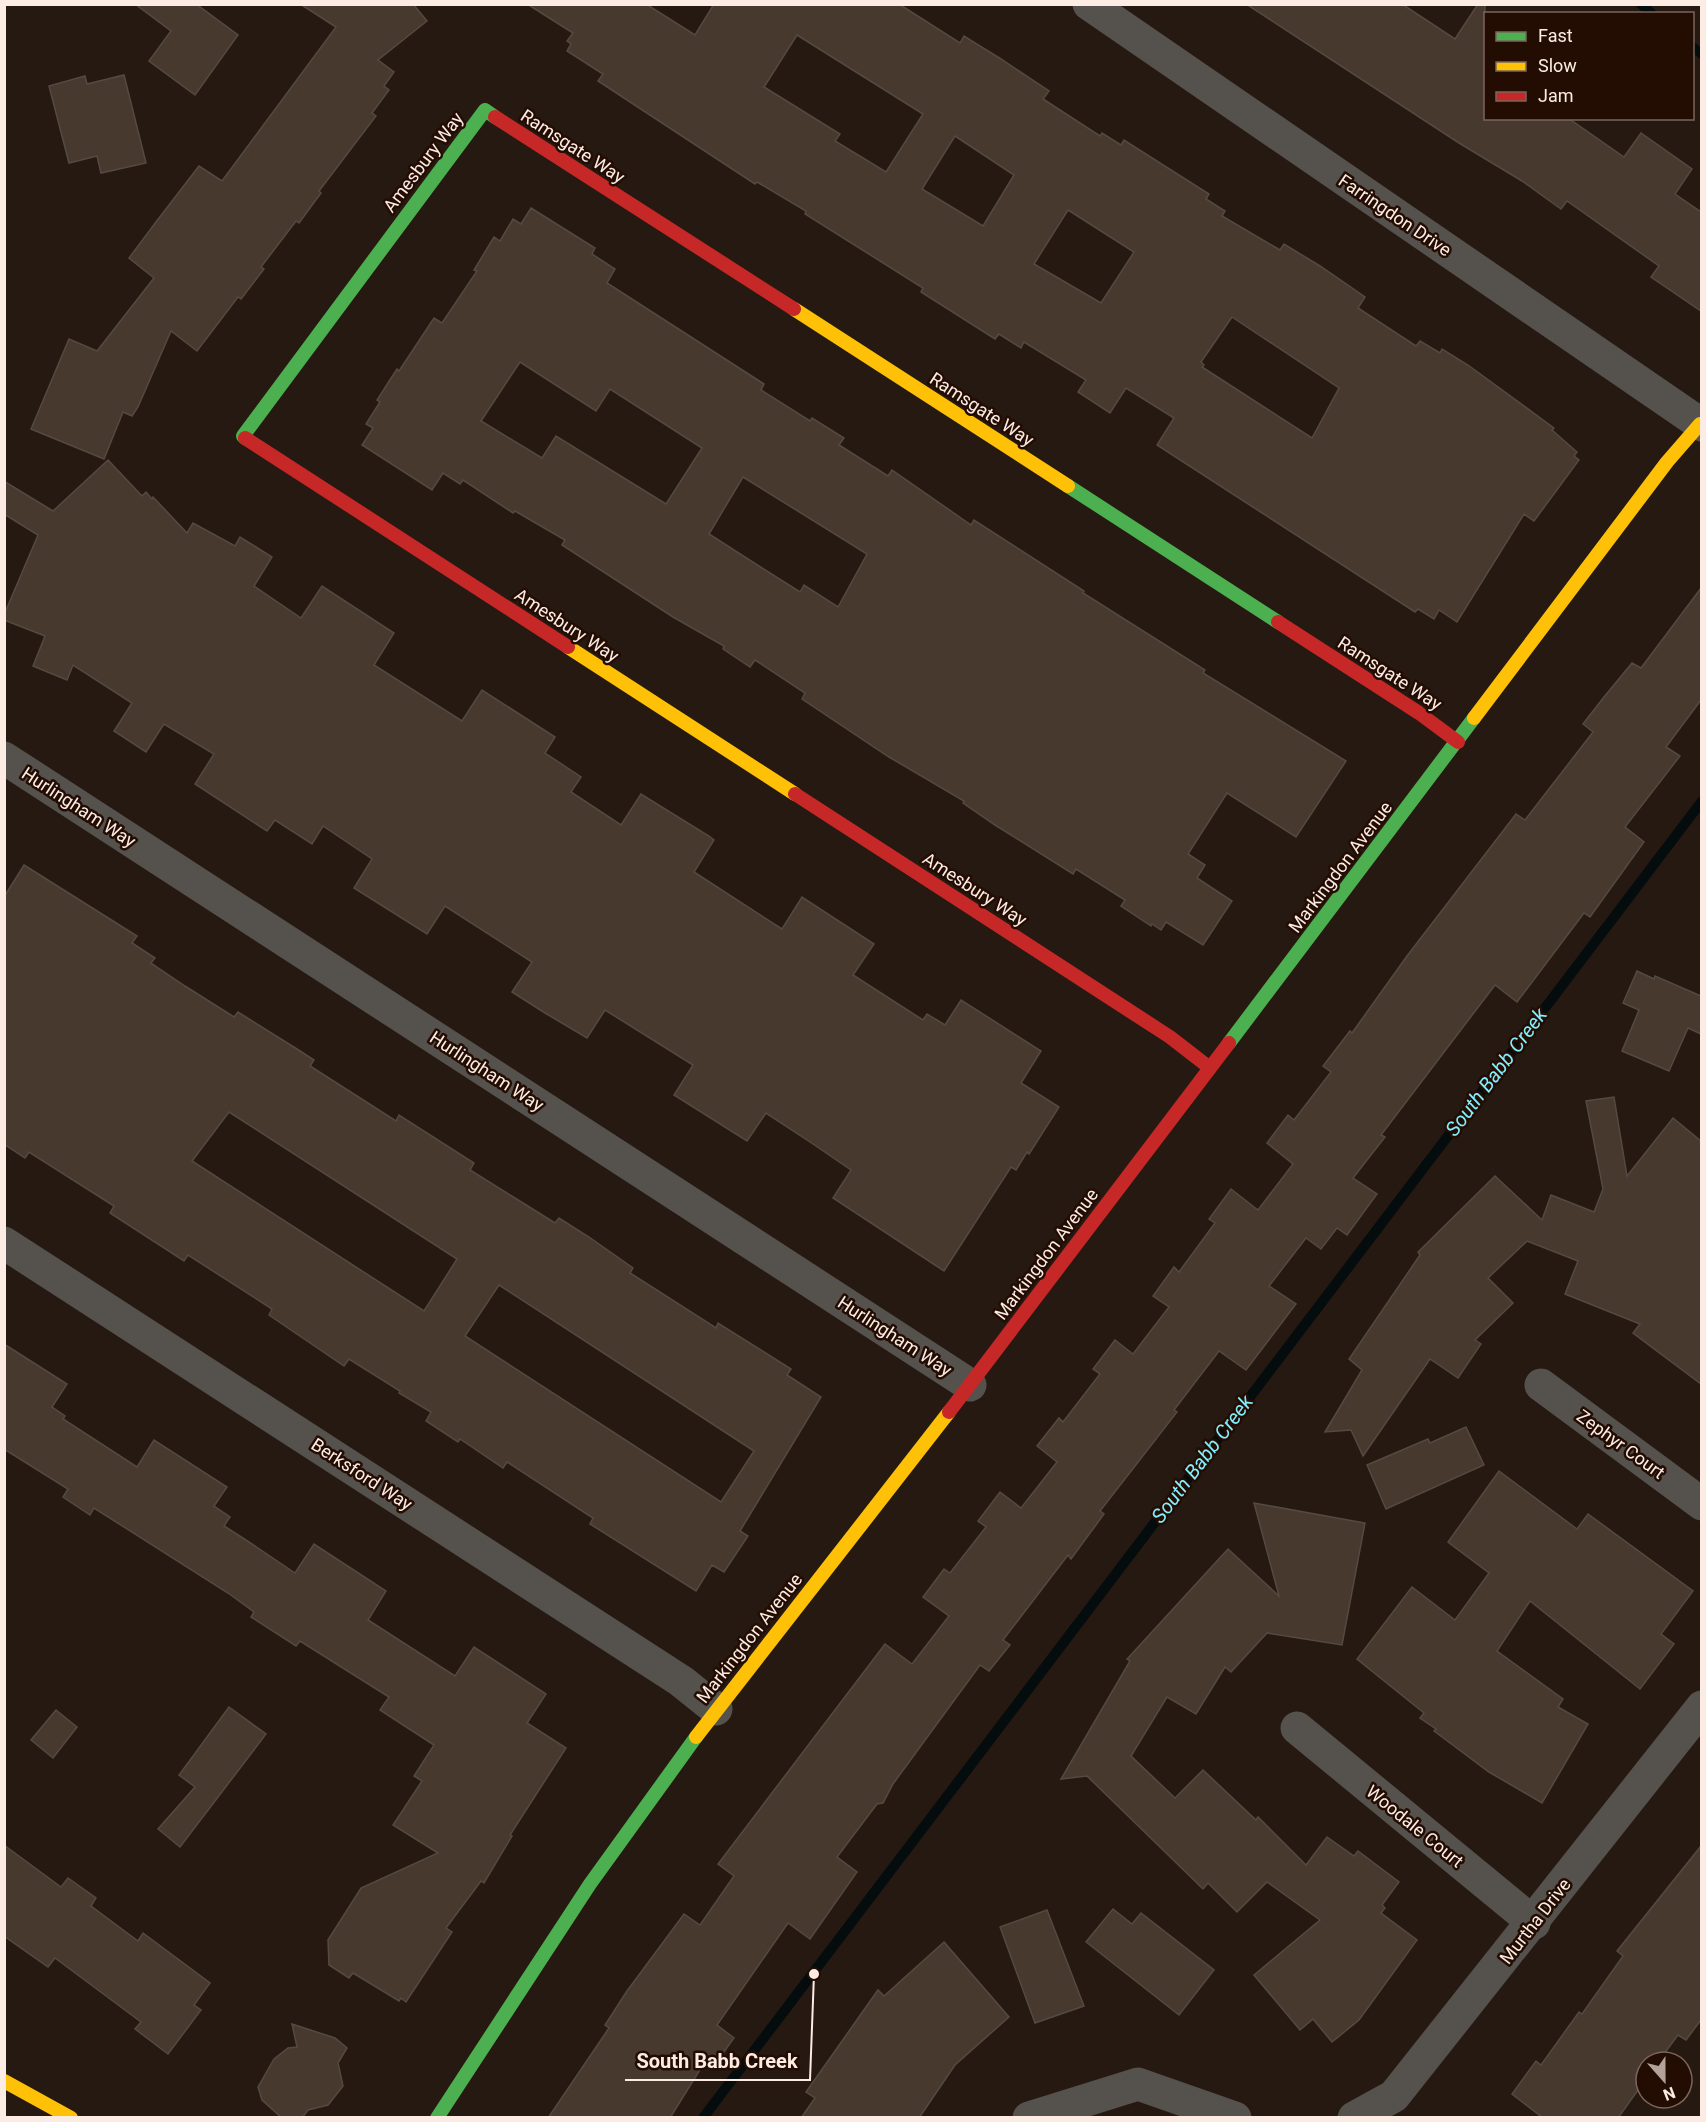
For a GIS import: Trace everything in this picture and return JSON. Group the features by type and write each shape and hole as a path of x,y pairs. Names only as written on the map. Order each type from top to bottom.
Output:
{"street":[{"name":"Farringdon Drive","path":"1089,4 1701,425"},
{"name":"Ramsgate Way","path":"485,110 1419,713 1458,742"},
{"name":"Amesbury Way","path":"485,110 243,436 1170,1037 1210,1068"},
{"name":"Markingdon Avenue","path":"437,2118 590,1884 716,1708 970,1385 1458,742 1667,462 1701,425"},
{"name":"Hurlingham Way","path":"4,758 970,1385"},
{"name":"Berksford Way","path":"4,1243 681,1680 716,1708"},
{"name":"Zephyr Court","path":"1541,1385 1701,1503"},
{"name":"Murtha Drive","path":"1354,2118 1394,2096 1534,1923 1701,1707"},
{"name":"Woodale Court","path":"1297,1728 1534,1923"},
{"path":"4,2081 71,2118"},
{"path":"1029,2118 1138,2084 1235,2118"}],"building":[{"path":"135,4 196,4 238,35 195,95 149,61 171,31"},
{"path":"300,4 413,4 427,21 378,60 394,72 384,86 389,90 372,113 376,116 319,191 321,193 299,223 296,221 261,267 264,269 241,299 238,297 197,351 171,331 138,407 132,416 123,412 104,459 31,429 69,339 97,351 154,278 129,258 159,218 199,166 222,181 336,27"},
{"path":"527,4 646,4 695,35 714,4 899,4 960,43 964,36 1001,59 1049,91 1043,99 1100,136 1102,133 1121,145 1124,140 1209,194 1206,199 1225,211 1222,216 1280,250 1284,244 1320,266 1365,297 1358,308 1416,346 1420,341 1440,353 1442,349 1468,365 1554,428 1552,430 1577,452 1574,456 1579,460 1534,521 1524,514 1457,622 1439,610 1434,619 1418,609 1415,612 1157,445 1174,418 1126,388 1110,413 1078,392 1086,380 1024,342 1021,348 999,334 995,339 921,292 923,288 805,214 806,211 757,182 755,184 598,81 603,74 567,51 571,44 567,41 573,33","holes":["797,35 923,114 886,172 835,141 840,134 764,87","955,136 1014,175 983,226 922,189","1068,210 1134,252 1101,303 1034,264","1232,317 1339,388 1312,438 1202,367 1204,365 1201,362"]},
{"path":"1246,4 1402,4 1455,39 1478,4 1485,4 1484,120 1571,120 1624,157 1641,133 1692,169 1675,194 1701,212 1701,311 1651,277 1659,266 1567,201 1561,209 1522,181 1459,143"},
{"path":"124,75 146,163 101,173 97,156 69,163 49,86 85,76 87,84"},
{"path":"531,208 595,248 592,254 615,269 607,283 764,384 761,390 810,421 812,418 844,438 839,445 888,476 892,470 971,525 974,520 1084,591 1083,593 1205,670 1203,673 1346,761 1296,837 1227,793 1188,854 1205,865 1197,878 1232,901 1203,945 1166,922 1161,930 1152,924 1151,926 1121,906 1125,900 1076,869 1073,874 995,825 963,803 964,801 889,757 802,699 805,693 755,660 750,667 723,649 724,646 673,617 562,545 565,540 515,511 513,513 463,480 460,484 443,473 432,490 362,445 373,428 366,424 380,402 377,400 397,369 399,371 434,318 442,323 477,271 474,270 494,237 500,241 513,219 521,224","holes":["520,362 596,411 610,389 702,448 666,504 556,436 542,458 481,421","743,477 867,554 838,607 804,585 800,592 709,534"]},
{"path":"108,460 142,496 146,492 152,499 153,497 187,533 193,523 235,546 240,537 272,557 254,586 301,618 322,586 394,633 374,665 462,721 482,690 555,737 545,753 581,777 571,792 621,825 641,794 709,836 714,840 694,872 782,929 802,897 874,944 853,975 923,1020 927,1014 945,1025 961,1000 1041,1051 1021,1083 1059,1107 1029,1154 1027,1152 1016,1170 1011,1167 944,1271 833,1198 851,1170 813,1144 766,1113 747,1141 674,1095 693,1065 605,1010 587,1038 545,1013 512,992 532,962 445,906 427,934 354,888 372,859 323,826 312,844 275,820 267,831 195,784 214,754 164,724 146,752 114,731 132,703 73,665 67,680 33,666 45,636 4,620 4,615 38,535 4,514 4,481 53,511"},
{"path":"1701,588 1701,700 1666,747 1680,756 1625,827 1644,842 1590,917 1584,913 1517,1002 1495,985 1381,1135 1385,1137 1353,1178 1377,1194 1347,1235 1337,1228 1321,1249 1306,1238 1269,1286 1296,1304 1246,1370 1219,1351 1174,1410 1177,1412 1100,1511 1104,1514 1071,1559 1068,1555 1003,1640 1010,1645 989,1671 980,1665 893,1784 883,1803 877,1804 837,1857 857,1872 810,1939 788,1923 717,2025 734,2038 721,2056 701,2068 670,2118 548,2118 609,2028 605,2025 627,1991 684,1914 700,1925 734,1876 718,1864 885,1644 912,1664 949,1616 923,1597 944,1569 950,1573 986,1527 978,1521 1000,1492 1021,1508 1057,1462 1037,1446 1059,1418 1063,1422 1100,1374 1093,1369 1115,1340 1133,1354 1169,1307 1153,1296 1174,1267 1179,1272 1215,1223 1209,1219 1231,1189 1258,1210 1293,1164 1267,1143 1288,1115 1294,1120 1331,1072 1323,1066 1350,1031 1352,1033 1407,956 1516,814 1525,820 1593,732 1583,724 1604,697 1632,663 1641,668"},
{"path":"24,865 137,936 132,943 155,958 151,963 185,986 234,1017 238,1012 297,1049 314,1060 310,1066 396,1121 399,1115 474,1163 470,1170 555,1223 559,1218 589,1237 633,1268 630,1273 716,1328 718,1323 791,1369 787,1375 821,1397 740,1531 748,1536 724,1572 712,1565 696,1591 590,1524 593,1518 507,1462 503,1468 460,1439 458,1442 426,1421 431,1412 399,1393 400,1391 349,1359 344,1366 269,1315 272,1309 188,1255 184,1261 110,1213 114,1206 29,1152 25,1158 4,1144 4,897","holes":["229,1112 457,1259 424,1311 192,1161","499,1285 754,1451 721,1502 465,1336"]},
{"path":"1637,971 1654,979 1655,976 1701,996 1701,1034 1688,1028 1669,1071 1622,1051 1639,1010 1623,1003"},
{"path":"1614,1097 1627,1176 1673,1118 1701,1141 1701,1384 1633,1333 1640,1324 1565,1294 1578,1261 1527,1241 1488,1278 1513,1303 1475,1340 1481,1344 1458,1378 1430,1359 1363,1456 1351,1430 1325,1432 1362,1370 1349,1359 1420,1255 1418,1252 1495,1176 1542,1220 1551,1195 1594,1212 1603,1189 1586,1101"},
{"path":"4,1344 67,1384 52,1407 65,1416 63,1419 137,1467 154,1440 227,1487 214,1506 230,1517 224,1526 295,1573 314,1544 386,1591 368,1620 455,1676 474,1647 546,1694 527,1723 566,1748 510,1835 512,1836 484,1883 481,1881 446,1928 452,1932 406,2002 401,1998 399,2001 353,1973 349,1978 329,1965 328,1940 361,1888 438,1853 393,1825 422,1781 414,1776 434,1745 380,1710 389,1697 300,1641 296,1646 251,1617 254,1612 228,1593 94,1508 90,1515 63,1497 68,1489 4,1449"},
{"path":"1466,1427 1484,1465 1386,1509 1367,1465 1428,1439 1430,1443"},
{"path":"1499,1471 1577,1529 1588,1514 1693,1591 1661,1634 1674,1644 1640,1689 1530,1601 1497,1651 1563,1699 1558,1707 1588,1724 1542,1803 1489,1772 1434,1731 1436,1729 1420,1718 1424,1713 1357,1659 1412,1587 1455,1620 1489,1573 1448,1542"},
{"path":"1254,1503 1365,1523 1342,1645 1267,1633 1231,1672 1225,1667 1196,1714 1167,1697 1131,1756 1175,1798 1203,1770 1256,1820 1258,1817 1306,1865 1327,1837 1354,1856 1358,1851 1399,1882 1382,1905 1385,1908 1381,1913 1417,1940 1359,2020 1332,2042 1313,2019 1300,2030 1254,1975 1320,1920 1267,1882 1237,1912 1208,1883 1203,1889 1087,1776 1061,1779 1130,1661 1127,1659 1228,1549 1279,1596"},
{"path":"229,1707 266,1734 180,1847 158,1829 195,1787 179,1775"},
{"path":"56,1710 77,1727 53,1758 31,1740"},
{"path":"4,1845 61,1887 68,1878 96,1898 91,1906 138,1941 143,1933 210,1983 194,2005 201,2010 168,2054 135,2029 141,2022 55,1958 48,1967 4,1936"},
{"path":"1701,1846 1701,2020 1686,2040 1678,2035 1667,2050 1634,2050 1634,2096 1618,2118 1543,2118 1512,2094 1536,2061 1541,2065 1579,2012 1582,2014 1623,1956 1617,1951"},
{"path":"1113,1909 1132,1924 1141,1913 1214,1970 1179,2015 1086,1942"},
{"path":"1047,1910 1084,2006 1035,2023 1000,1927"},
{"path":"944,1942 1009,2017 955,2065 919,2118 801,2118 815,2098 806,2092 878,1990 884,1996"},
{"path":"292,2024 335,2038 347,2048 338,2063 343,2086 328,2105 308,2110 302,2118 282,2118 262,2100 258,2087 274,2059 288,2048 297,2047"}],"waterway":[{"path":"1641,4 1650,12"},
{"path":"1694,48 1702,54"},
{"name":"South Babb Creek","path":"703,2118 1702,801"}],"traffic: fast":[{"path":"245,438 243,436 485,110 495,117"},
{"path":"1068,486 1278,622"},
{"path":"1229,1043 1474,718"},
{"path":"437,2118 590,1884 696,1737"}],"traffic: slow":[{"path":"794,309 1068,486"},
{"path":"1474,718 1667,462 1700,424"},
{"path":"568,647 795,794"},
{"path":"696,1737 949,1412"},
{"path":"4,2081 71,2118"}],"traffic: jam":[{"path":"495,117 794,309"},
{"path":"245,438 568,647"},
{"path":"1278,622 1419,713 1458,742"},
{"path":"795,794 1170,1037 1210,1068"},
{"path":"949,1412 1229,1043"}],"place":[{"name":"South Babb Creek","path":"814,1974"}]}
